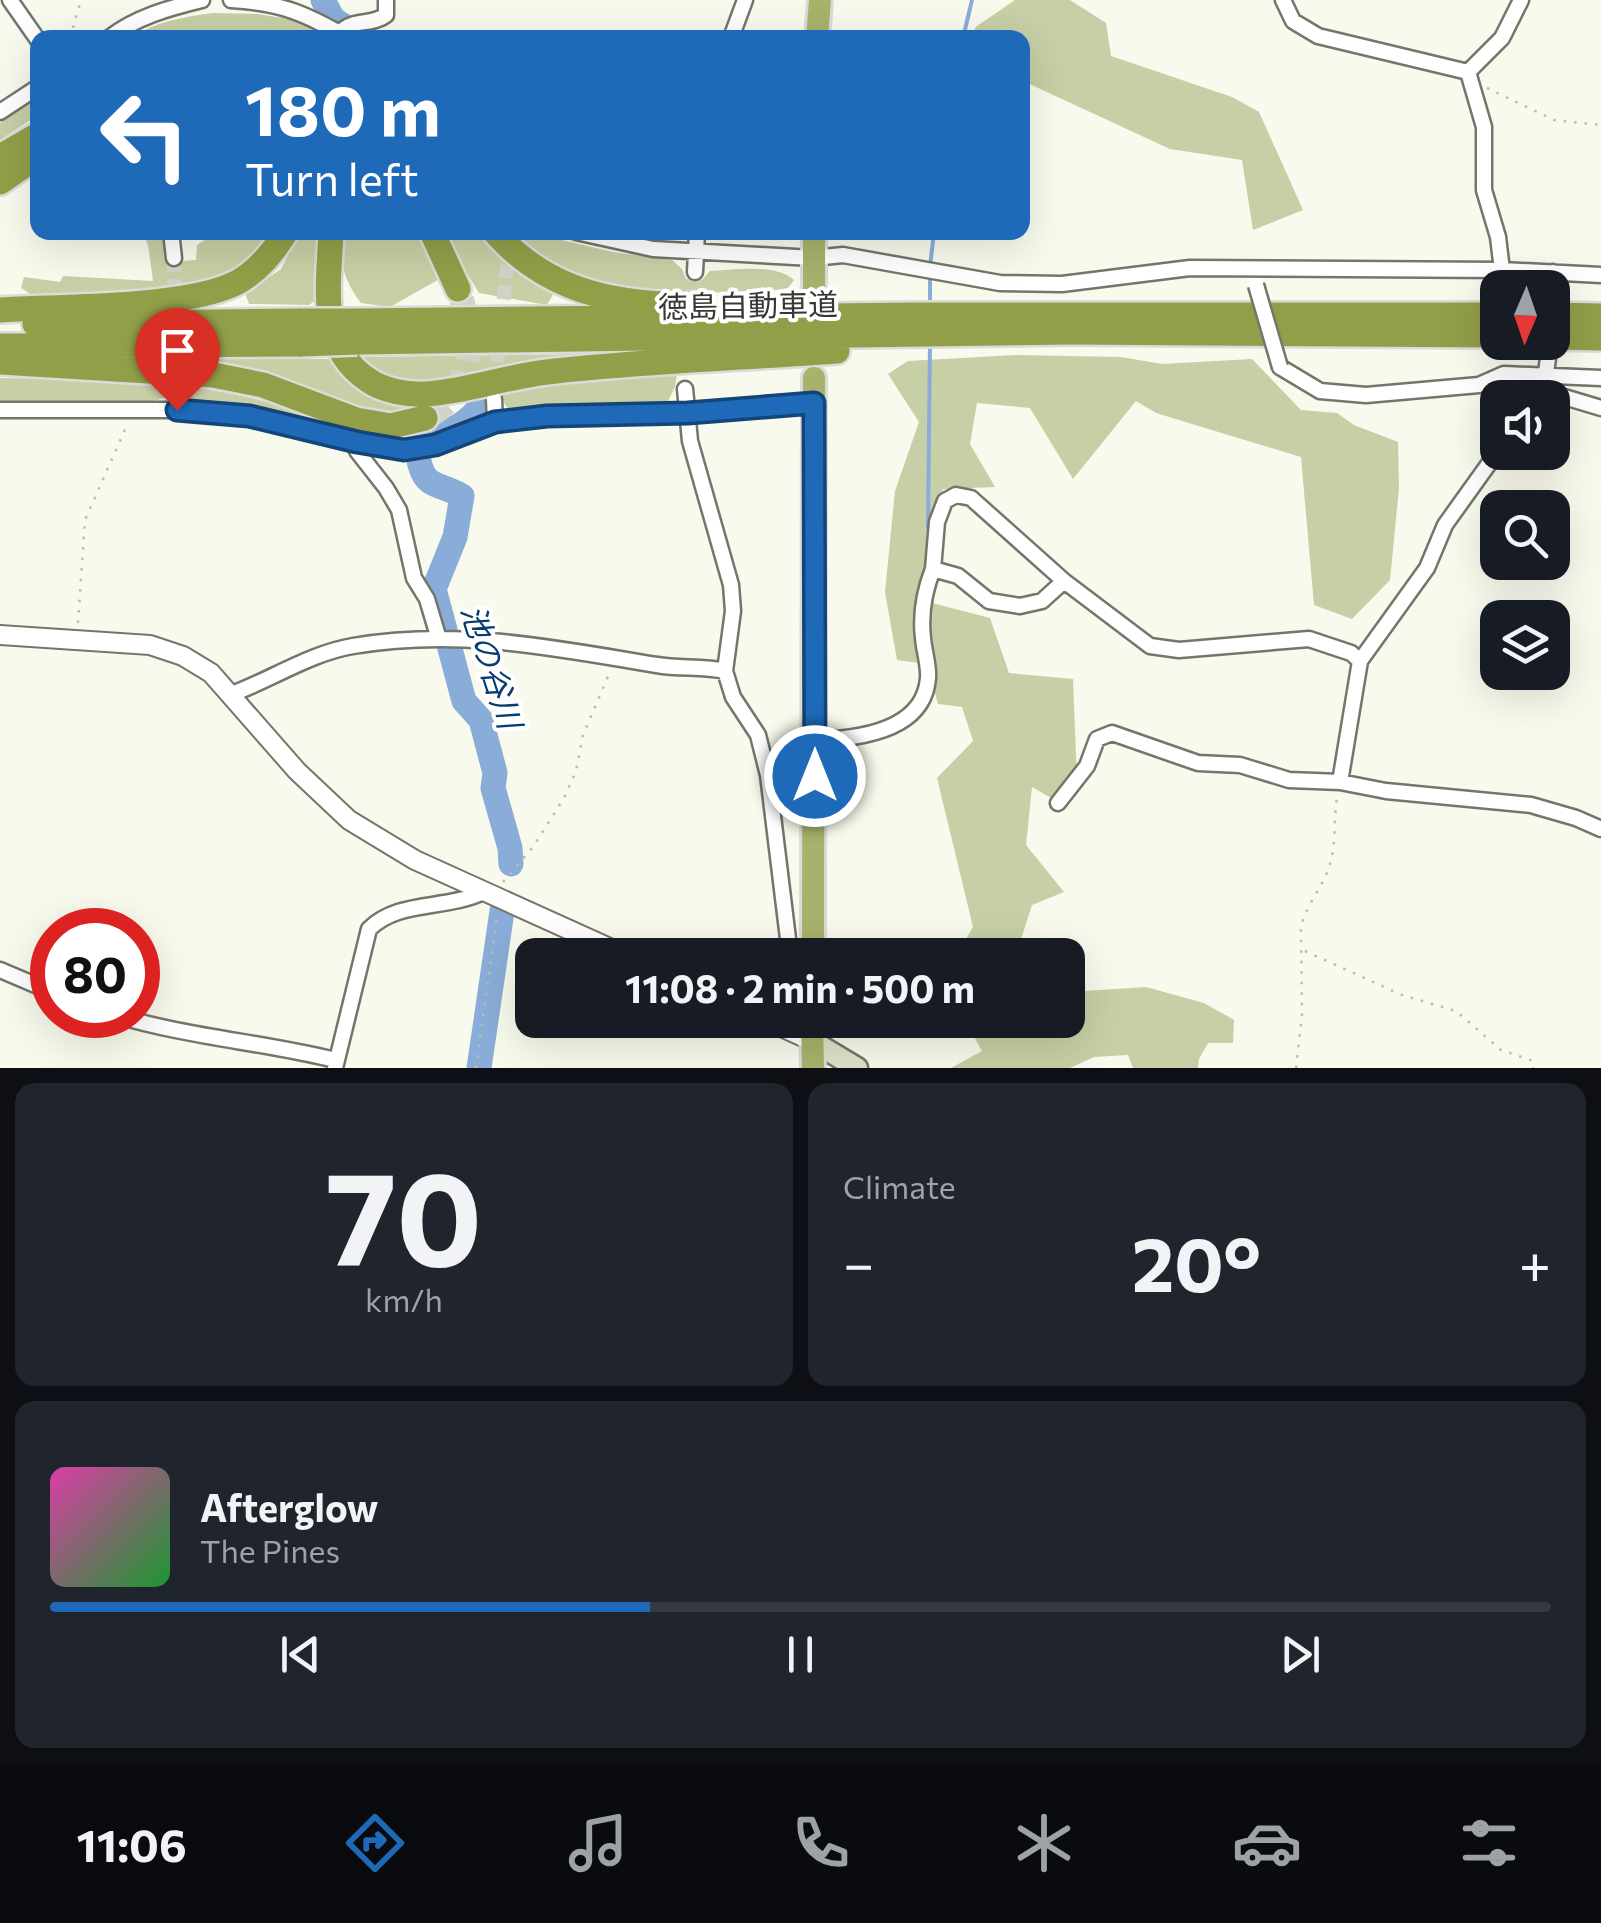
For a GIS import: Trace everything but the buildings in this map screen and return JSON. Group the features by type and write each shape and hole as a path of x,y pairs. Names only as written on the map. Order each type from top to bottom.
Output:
{"highway":[{"path":"817,30 820,0"},
{"path":"0,157 30,139"},
{"path":"0,182 30,161"},
{"path":"0,310 200,295 238,282 268,259 281,240"},
{"path":"331,240 328,312 332,335 346,359 368,380 394,392 424,394 597,366 1071,332"},
{"path":"436,240 458,288"},
{"path":"502,240 516,256 546,276 590,292 648,303 914,315"},
{"path":"814,240 814,292"},
{"name":"徳島自動車道","path":"357,332 914,315 1480,314"},
{"path":"1570,316 1601,316"},
{"name":"徳島自動車道","path":"0,324 301,332 1480,336"},
{"name":"徳島自動車道","path":"0,346 301,332"},
{"path":"1570,343 1601,338"},
{"path":"0,362 213,374 263,385 356,420 391,426 425,418"},
{"path":"813,938 814,378"},
{"path":"812,1038 812,1068"}],"main road":[{"path":"821,1038 858,1068"}],"street":[{"path":"10,0 31,30"},
{"path":"119,30 169,8 202,0"},
{"path":"231,0 262,2 304,12 343,30"},
{"path":"348,30 382,19 386,15 386,0"},
{"path":"734,30 745,0"},
{"path":"1283,0 1293,21 1318,36 1470,76"},
{"path":"1470,76 1502,38 1521,0"},
{"path":"612,240 653,249 696,252 813,258 843,255 1000,284 1062,284 1190,268 1502,270 1498,238 1484,190 1484,127 1470,76"},
{"path":"0,112 30,93"},
{"path":"172,240 174,258"},
{"path":"695,272 697,240"},
{"path":"1254,269 1280,367 1320,391 1366,395 1480,385 1504,374 1601,378"},
{"path":"1570,273 1601,275"},
{"path":"1545,380 1549,360"},
{"path":"685,390 694,457 730,586 732,611 725,671 732,697 758,735 768,775 788,938"},
{"path":"494,399 495,422"},
{"path":"1570,401 1601,408"},
{"path":"0,410 128,412 177,404 404,450 435,445 495,422 547,416 688,413 814,403"},
{"path":"357,442 357,452 398,510 414,578 443,637"},
{"path":"1340,782 1360,661 1427,568 1445,525 1484,470"},
{"path":"816,740 897,726 912,715 923,699 928,677 922,632 923,594 933,569 937,522 944,501 956,495 972,498 1064,581 1150,646 1179,650 1309,639 1352,653 1360,661"},
{"path":"933,569 958,576 989,601 1020,606 1042,601 1064,581"},
{"path":"0,634 150,645 183,656 211,673 297,771 350,820 415,860 587,938"},
{"path":"232,694 321,654 352,646 443,637 516,640 674,668 725,671"},
{"path":"1058,803 1087,766 1098,739 1112,734 1198,763 1240,765 1290,780 1340,782 1386,791 1531,806 1601,829"},
{"path":"160,1029 265,1044 335,1064 369,929 382,916 401,910 442,906 492,894"},
{"path":"0,970 30,983"}],"path":[{"path":"72,30 81,0"},
{"path":"1470,76 1554,120 1601,125"},
{"path":"78,639 86,520 127,423 128,412"},
{"path":"476,1068 492,894 533,847 564,798 613,658"},
{"path":"1296,1068 1302,1015 1303,915 1327,874 1333,854 1340,782"},
{"path":"1303,951 1402,995 1456,1011 1501,1050 1533,1061 1533,1068"}],"green space":[{"path":"1015,0 1070,0 1106,23 1111,56 1232,97 1259,112 1303,210 1253,230 1242,160 1170,149 1030,84 1030,30 974,30"},
{"path":"213,13 258,14 301,21 316,30 145,30"},
{"path":"30,104 30,121 0,140 0,123"},
{"path":"146,240 163,240 170,262 196,260 197,245 205,240 264,240 237,270 190,286 35,297 21,288 24,277 60,282 63,276 153,281"},
{"path":"296,240 323,240 319,298 309,305 249,304 245,293 281,269"},
{"path":"340,240 419,240 443,277 390,307 361,303 350,287"},
{"path":"446,240 488,240 518,268 556,289 547,305 479,293"},
{"path":"524,240 562,240 672,260 686,279 702,280 710,271 754,269 776,271 794,280 788,288 776,290 637,290 572,274"},
{"path":"590,354 589,359 437,386 397,384 359,357"},
{"path":"1015,355 1121,357 1162,364 1252,359 1301,410 1337,413 1354,425 1398,442 1399,488 1390,580 1352,619 1314,605 1301,457 1156,413 1136,401 1073,479 1030,408 977,403 970,444 995,487 943,489 926,550 932,603 990,618 1009,673 1073,679 1077,781 1053,799 1032,787 1026,845 1064,892 1032,905 1021,938 967,938 973,927 937,778 973,741 962,707 938,704 927,664 897,660 885,592 895,491 919,422 888,374 908,361"},
{"path":"210,359 331,359 350,382 370,396 423,405 410,414 385,417 209,368"},
{"path":"677,374 668,401 513,414 501,394 589,379"},
{"path":"0,378 133,382 219,391 304,414 345,431 261,410 188,405 182,394 172,393 115,405 0,402"},
{"path":"1146,987 1204,1003 1234,1020 1233,1043 1208,1043 1198,1068 1133,1068 1128,1055 1094,1057 1070,1068 951,1068 982,1051 975,1038 1085,1038 1085,991"}],"waterway":[{"name":"池の谷川","path":"323,0 333,19 350,30"},
{"path":"965,30 972,0"},
{"path":"930,267 933,240"},
{"path":"930,277 930,307"},
{"path":"928,527 930,342"},
{"name":"池の谷川","path":"427,440 459,426 484,401"},
{"name":"池の谷川","path":"418,456 428,480 462,496 455,537 434,589 464,701 481,720 511,864"},
{"name":"池の谷川","path":"479,1068 502,911"}],"tunnel":[{"path":"495,383 509,245"},
{"path":"174,258 175,302"},
{"path":"690,324 695,272"},
{"path":"425,418 454,393 467,361 467,325 458,289"},
{"path":"176,338 177,398"}],"route":[{"path":"177,410 249,416 404,450 435,445 495,422 547,416 688,413 814,403 815,776"}]}
